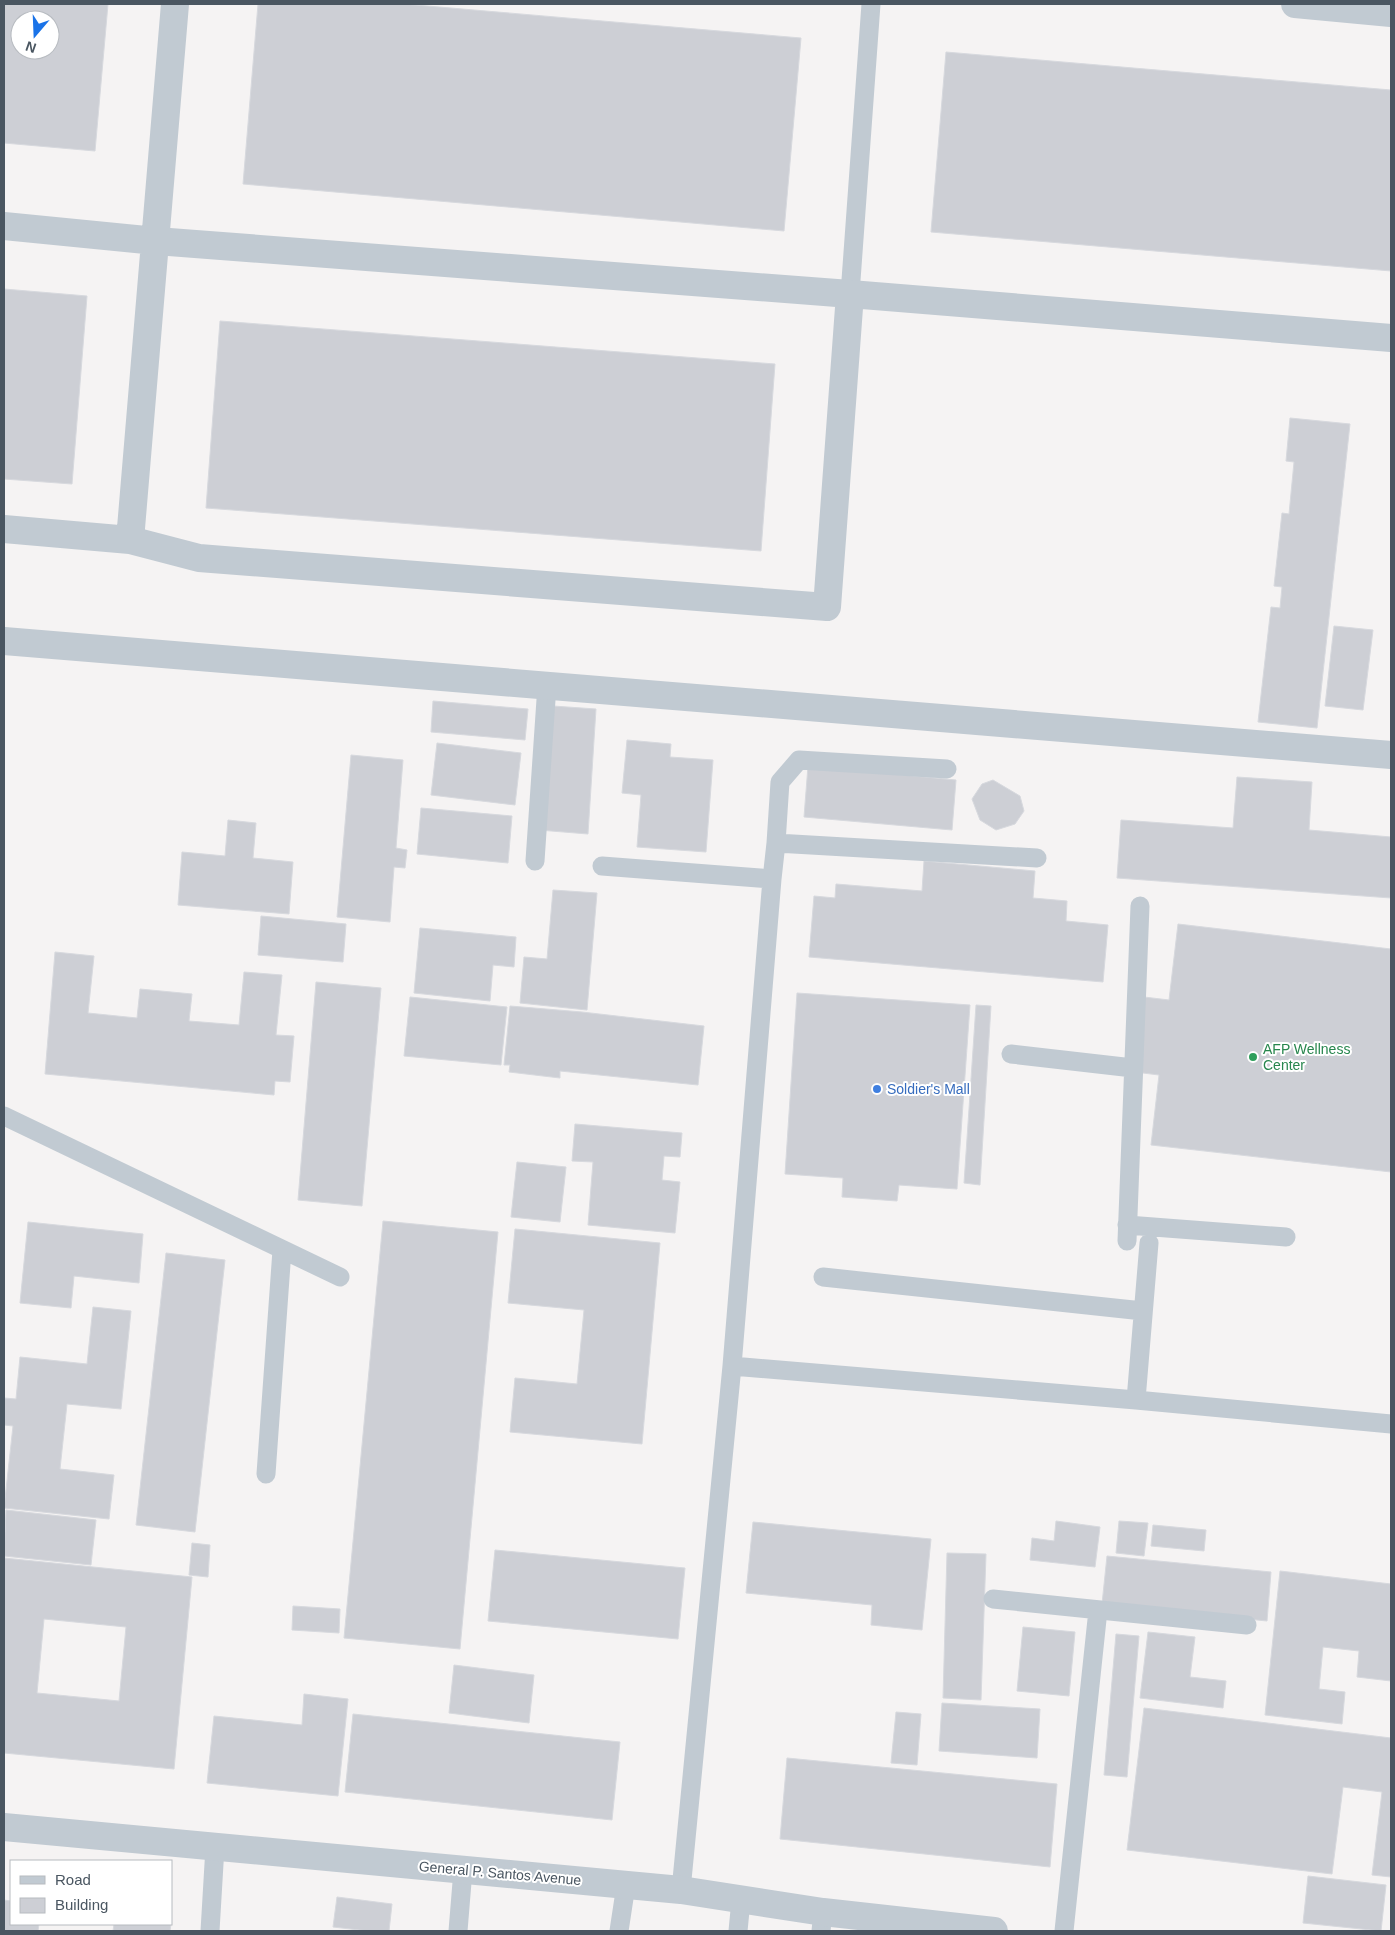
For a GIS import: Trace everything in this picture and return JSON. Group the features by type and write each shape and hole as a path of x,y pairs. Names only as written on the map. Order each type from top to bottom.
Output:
{"street":[{"path":"130,540 175,4"},
{"path":"1295,4 1391,13"},
{"path":"4,226 156,242 850,294 1391,338"},
{"path":"4,529 130,540 199,558 826,607 850,294"},
{"path":"4,641 1391,755"},
{"name":"General P. Santos Avenue","path":"4,1827 681,1890 741,1900 822,1922 994,1931"}],"lane":[{"path":"850,294 871,4"},
{"path":"535,861 547,685"},
{"path":"681,1890 732,1366 780,782 798,760 947,769"},
{"path":"776,843 1038,858"},
{"path":"602,866 772,879"},
{"path":"1140,906 1127,1233 1286,1237"},
{"path":"1011,1054 1133,1068"},
{"path":"4,1116 340,1277"},
{"path":"1136,1400 1149,1243"},
{"path":"266,1474 282,1250"},
{"path":"823,1277 1143,1311"},
{"path":"732,1366 1136,1400 1391,1424"},
{"path":"992,1599 1247,1624"},
{"path":"1064,1931 1098,1610"},
{"path":"210,1931 215,1846"},
{"path":"458,1931 463,1870"},
{"path":"619,1931 626,1885"},
{"path":"738,1931 741,1900"}],"building":[{"path":"4,4 108,4 95,151 4,143"},
{"path":"258,4 404,4 801,38 784,231 243,184"},
{"path":"946,52 1391,90 1391,271 931,232"},
{"path":"4,289 87,296 72,484 4,479"},
{"path":"220,321 775,364 761,551 206,508"},
{"path":"1290,418 1350,424 1317,728 1258,722 1271,607 1280,608 1282,587 1274,586 1282,513 1289,514 1294,462 1286,461"},
{"path":"1334,626 1373,630 1363,710 1325,706"},
{"path":"433,701 528,709 525,740 431,732"},
{"path":"553,706 596,709 588,834 539,830"},
{"path":"627,740 671,744 670,757 713,760 706,852 637,847 641,795 622,793"},
{"path":"437,743 521,753 515,805 431,795"},
{"path":"351,755 403,760 396,848 407,850 405,868 394,867 390,922 337,917"},
{"path":"808,766 956,780 952,830 804,817"},
{"path":"1237,777 1312,782 1309,830 1391,837 1391,898 1117,878 1121,820 1233,828"},
{"path":"993,780 1020,796 1024,811 1015,824 996,830 980,820 972,799 982,784"},
{"path":"421,808 512,816 508,863 417,854"},
{"path":"228,820 256,823 253,858 293,862 289,914 178,905 182,852 225,856"},
{"path":"924,861 1035,871 1033,898 1067,901 1066,921 1108,925 1103,982 809,957 814,896 835,898 836,884 922,891"},
{"path":"553,890 597,893 587,1010 520,1003 524,957 547,959"},
{"path":"261,916 346,924 343,962 258,955"},
{"path":"1178,924 1391,949 1391,1172 1151,1145 1159,1075 1135,1072 1144,997 1169,1000"},
{"path":"420,928 516,937 514,967 493,965 490,1001 414,993"},
{"path":"55,952 94,956 88,1013 137,1018 140,989 192,994 189,1021 239,1025 244,972 282,975 276,1035 294,1036 290,1082 275,1081 274,1095 45,1074"},
{"path":"316,982 381,988 362,1206 298,1200"},
{"name":"Soldier's Mall","path":"797,993 970,1005 957,1189 899,1185 897,1201 842,1197 843,1178 785,1174"},
{"path":"410,997 507,1007 501,1065 404,1056"},
{"path":"976,1005 991,1006 980,1185 964,1183"},
{"path":"510,1006 704,1026 698,1085 560,1071 560,1078 509,1072 510,1065 504,1065"},
{"path":"575,1124 682,1133 680,1157 664,1156 662,1180 680,1182 675,1233 588,1225 593,1162 572,1161"},
{"path":"517,1162 566,1167 560,1222 511,1217"},
{"path":"383,1221 498,1232 460,1649 344,1638"},
{"path":"28,1222 143,1234 139,1283 74,1276 71,1308 20,1303"},
{"path":"515,1229 660,1243 642,1444 510,1432 515,1378 577,1384 584,1310 508,1303"},
{"path":"166,1253 225,1260 195,1532 136,1525"},
{"path":"93,1307 131,1311 121,1409 67,1404 60,1469 114,1475 109,1519 4,1508 13,1426 4,1425 4,1398 16,1399 20,1357 87,1364"},
{"path":"6,1510 96,1520 91,1565 4,1556"},
{"path":"1056,1521 1100,1527 1095,1567 1030,1560 1032,1538 1054,1541"},
{"path":"1119,1521 1148,1523 1144,1556 1116,1553"},
{"path":"753,1522 931,1539 922,1630 871,1625 872,1605 746,1593"},
{"path":"1153,1525 1206,1530 1204,1551 1151,1546"},
{"path":"192,1543 210,1545 208,1577 189,1575"},
{"path":"495,1550 685,1568 678,1639 488,1621"},
{"path":"947,1553 986,1554 981,1700 943,1698"},
{"path":"1107,1556 1271,1572 1267,1621 1102,1604"},
{"path":"4,1558 192,1577 174,1769 4,1753","holes":["44,1619 126,1627 119,1701 37,1693"]},
{"path":"1280,1571 1391,1584 1391,1681 1357,1677 1359,1651 1323,1647 1319,1689 1345,1692 1342,1724 1265,1715"},
{"path":"293,1606 340,1609 339,1633 292,1630"},
{"path":"1023,1627 1075,1632 1069,1696 1017,1691"},
{"path":"1148,1632 1195,1637 1190,1677 1226,1681 1223,1708 1140,1698"},
{"path":"1116,1634 1139,1636 1127,1777 1104,1775"},
{"path":"454,1665 534,1675 529,1723 449,1713"},
{"path":"304,1694 348,1699 338,1796 207,1783 214,1716 302,1725"},
{"path":"942,1703 1040,1709 1037,1758 939,1751"},
{"path":"1144,1708 1391,1738 1391,1877 1372,1875 1382,1792 1343,1787 1332,1874 1127,1850"},
{"path":"896,1712 921,1714 917,1765 891,1763"},
{"path":"353,1714 620,1742 612,1820 345,1792"},
{"path":"787,1758 1057,1784 1050,1867 780,1839"},
{"path":"1308,1876 1386,1885 1381,1931 1303,1923"},
{"path":"337,1897 392,1904 389,1931 333,1927"},
{"path":"4,1900 10,1901 10,1925 39,1925 38,1931 4,1931"},
{"path":"114,1925 171,1925 170,1931 113,1931"}],"place":[{"name":"AFP Wellness Center","path":"1253,1057"},
{"name":"Soldier's Mall","path":"877,1089"}]}
